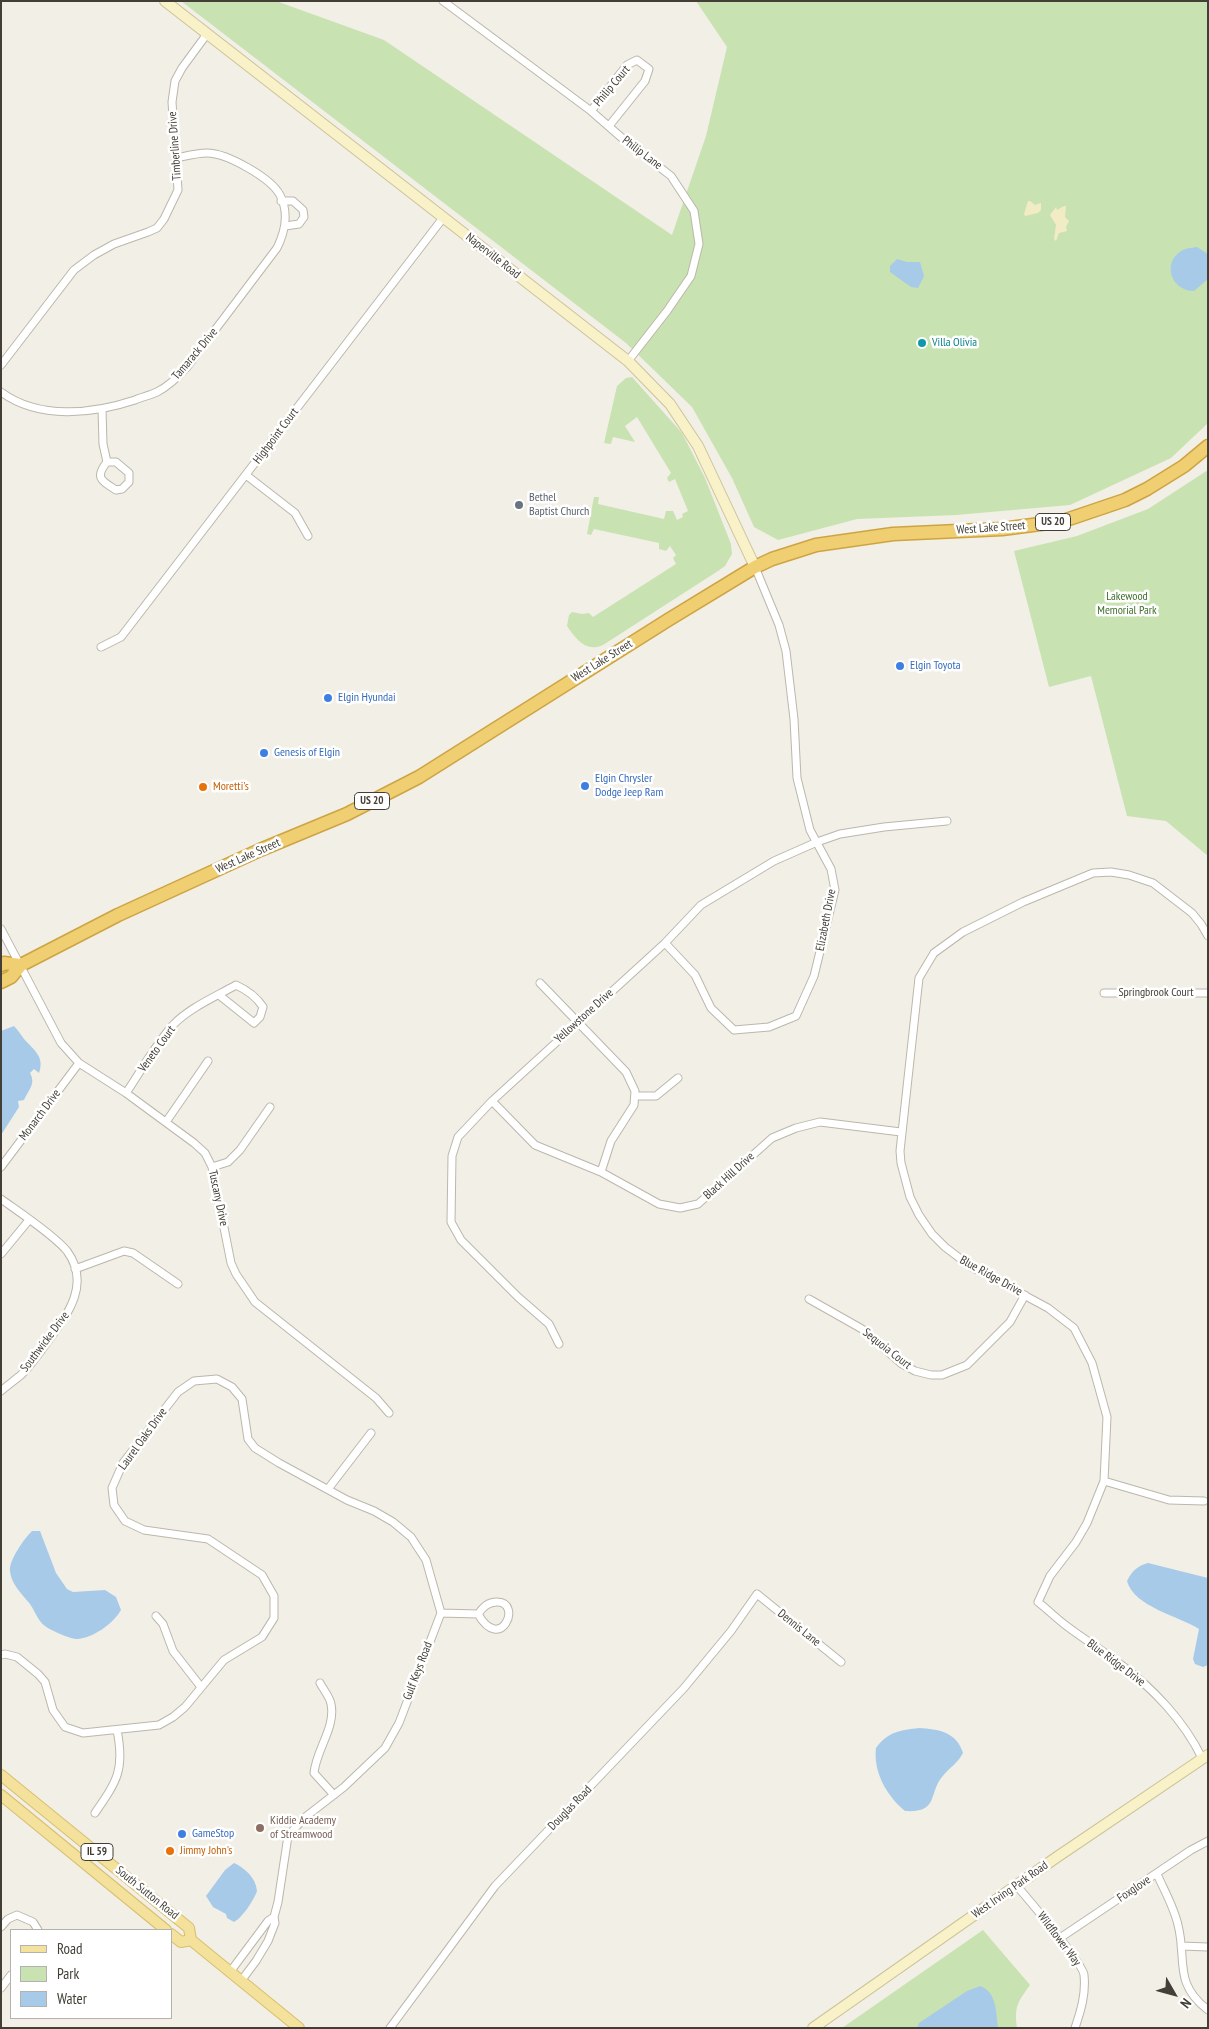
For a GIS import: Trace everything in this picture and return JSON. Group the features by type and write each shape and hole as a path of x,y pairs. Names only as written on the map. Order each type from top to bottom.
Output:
{"highway":[{"name":"West Lake Street","path":"1,982 11,977 21,965 127,911 260,850 347,814 419,777 755,567 772,559 816,545 893,534 1002,528 1064,521 1125,500 1184,466 1208,446"},
{"name":"West Lake Street","path":"1,965 4,963 21,965"}],"main road":[{"name":"South Sutton Road","path":"1,1776 190,1928 191,1940 299,2028"},
{"name":"South Sutton Road","path":"1,1795 165,1929"},
{"name":"South Sutton Road","path":"172,1935 181,1942 191,1940"}],"street":[{"name":"Naperville Road","path":"165,1 628,361 670,404 698,446 755,567"},
{"name":"Philip Lane","path":"443,1 591,111 672,176 694,211 698,244 691,276 667,311 628,361"},
{"name":"Timberline Drive","path":"1,365 74,270 100,251 157,228 164,219 178,190 172,102 175,82 182,68 206,34"},
{"name":"Philip Court","path":"591,111 627,65 637,60 649,69 645,81 609,126"},
{"path":"176,158 208,153 227,157 250,168 280,194 282,201 294,201 303,210 304,217 299,224 285,226"},
{"name":"Tamarack Drive","path":"1,392 13,401 47,411 102,410 157,392 175,380 187,367 277,248 285,226 282,201"},
{"name":"Highpoint Court","path":"101,647 122,637 443,218"},
{"path":"102,410 103,444 107,462"},
{"path":"107,462 116,462 129,473 129,482 122,489 116,490 101,480 99,474 101,468 107,462"},
{"path":"246,476 295,513 308,536"},
{"name":"Elizabeth Drive","path":"665,943 695,975 711,1008 734,1030 769,1027 796,1016 814,976 834,890 831,868 810,830 797,778 794,719 786,651 755,567"},
{"name":"Yellowstone Drive","path":"560,1344 549,1324 518,1297 461,1240 451,1222 452,1156 458,1137 492,1101 665,943 701,906 774,861 816,842 840,834 884,826 947,821"},
{"name":"Blue Ridge Drive","path":"1205,1757 1168,1708 1144,1683 1122,1665 1063,1624 1038,1602 1050,1576 1076,1542 1087,1523 1104,1481 1107,1417 1092,1363 1074,1328 1048,1308 970,1266 945,1247 932,1234 919,1216 906,1185 901,1163 901,1132 919,978 934,953 963,932 1023,902 1092,873 1111,872 1129,875 1152,883 1192,913 1208,936"},
{"name":"Tuscany Drive","path":"1,929 61,1043 79,1063 126,1093 194,1142 205,1153 212,1167 232,1263 244,1288 255,1302 376,1398 389,1413"},
{"path":"540,983 626,1072 635,1092 634,1106 611,1141 600,1172"},
{"name":"Veneto Court","path":"126,1093 173,1025 186,1014 219,994 236,985 246,989 263,1006 260,1017 254,1023 248,1020 219,994"},
{"name":"Springbrook Court","path":"1104,993 1208,993"},
{"path":"166,1122 208,1062"},
{"name":"Monarch Drive","path":"1,1167 79,1063"},
{"path":"635,1096 656,1096 678,1078"},
{"name":"Black Hill Drive","path":"492,1101 536,1145 600,1172 659,1204 680,1208 698,1204 772,1138 796,1128 820,1122 901,1132"},
{"path":"212,1167 228,1162 240,1150 270,1107"},
{"name":"Southwicke Drive","path":"1,1199 59,1242 67,1252 75,1269 76,1292 68,1314 30,1365 1,1391"},
{"path":"1,1254 29,1220"},
{"path":"75,1269 124,1251 133,1253 178,1284"},
{"name":"Sequoia Court","path":"809,1299 862,1329 902,1364 915,1371 931,1375 942,1375 967,1365 1010,1322 1025,1295"},
{"name":"Laurel Oaks Drive","path":"1,1654 17,1657 38,1674 45,1682 53,1710 65,1727 83,1733 160,1725 185,1707 224,1660 262,1638 274,1618 274,1596 262,1575 208,1539 144,1530 126,1521 114,1505 112,1488 124,1463 178,1392 194,1381 217,1379 232,1387 242,1399 248,1439 255,1448 279,1464 328,1489"},
{"path":"372,1433 328,1489 374,1511 393,1522 411,1537 426,1560 441,1613 478,1614"},
{"path":"1104,1481 1170,1500 1204,1501"},
{"name":"Dennis Lane","path":"757,1594 841,1662"},
{"name":"Douglas Road","path":"390,2028 495,1886 684,1688 731,1631 757,1594"},
{"path":"496,1602 502,1602 508,1607 510,1613 508,1621 502,1627 495,1630 483,1624 478,1614 483,1607 496,1602"},
{"name":"Gulf Keys Road","path":"241,1981 268,1941 275,1923 274,1917 288,1836 304,1818 334,1795 385,1748 399,1723 441,1613"},
{"path":"156,1616 163,1624 174,1651 201,1687"},
{"path":"320,1683 331,1702 332,1715 329,1728 315,1760 314,1773 334,1795"},
{"path":"95,1813 114,1786 120,1768 122,1752 117,1730"},
{"name":"West Irving Park Road","path":"813,2028 1205,1757"},
{"name":"Foxglove","path":"1060,1938 1191,1850 1208,1841"},
{"path":"1157,1874 1178,1925 1183,1976 1194,1997 1208,2010"},
{"name":"Wildflower Way","path":"1017,1886 1060,1938 1084,1972 1084,2002 1075,2028"},
{"path":"1,1927 8,1919 17,1914 33,1922 37,1929"},
{"name":"Gulf Keys Road","path":"230,1972 268,1921 274,1917"},
{"path":"1181,1946 1208,1947"},
{"path":"1,1988 10,1976"}],"green space":[{"path":"181,1 276,1 384,40 672,235 706,136 727,47 696,1 1208,1 1208,423 1171,458 1070,505 956,515 857,519 778,540 754,527 732,478 692,407 626,343"},
{"path":"632,377 682,433 705,478 731,544 732,554 725,566 718,571 603,645 591,647 578,640 567,626 569,615 572,612 589,613 593,617 676,564 673,558 676,555 670,546 666,551 659,549 659,543 594,529 591,535 587,534 594,497 599,497 598,504 664,519 666,511 673,511 677,520 688,511 675,479 669,482 667,478 671,473 637,417 625,426 635,442 613,437 611,444 604,443 617,386 626,378"},
{"name":"Lakewood Memorial Park","path":"1208,470 1208,856 1166,821 1127,816 1091,676 1049,687 1014,551 1077,536 1148,509"},
{"path":"983,1930 1030,1985 1018,2005 1016,2014 1017,2028 842,2028"}],"sand":[{"path":"1028,201 1035,205 1041,203 1041,210 1038,213 1025,216"},
{"path":"1066,206 1065,217 1069,221 1066,227 1067,231 1059,233 1056,241 1054,239 1056,225 1050,215 1056,207 1057,210"}],"water":[{"path":"1197,247 1208,254 1208,279 1194,291 1186,290 1175,282 1172,276 1172,262 1181,251"},
{"path":"897,259 907,262 920,262 924,276 918,288 911,287 890,272 890,266"},
{"path":"14,1026 38,1054 41,1062 39,1073 34,1069 30,1073 32,1077 31,1086 24,1100 18,1101 19,1107 1,1135 1,1031"},
{"path":"32,1531 40,1531 56,1573 67,1589 73,1592 105,1590 116,1597 121,1610 108,1625 90,1636 77,1639 55,1632 40,1621 15,1585 10,1571 14,1556"},
{"path":"1148,1563 1208,1578 1208,1665 1203,1667 1195,1664 1193,1659 1199,1629 1158,1610 1138,1598 1131,1590 1127,1581 1129,1577 1138,1567"},
{"path":"919,1728 933,1729 946,1733 956,1740 963,1753 938,1783 928,1806 916,1811 905,1811 892,1798 879,1775 876,1748 890,1735"},
{"path":"234,1863 249,1874 255,1882 257,1891 241,1917 234,1922 227,1918 226,1914 213,1907 206,1896 225,1870"},
{"path":"980,1986 986,1989 993,1998 998,2028 917,2028 919,2023 967,1991"}],"place":[{"name":"Villa Olivia","path":"922,343"},
{"name":"Bethel Baptist Church","path":"519,505"},
{"name":"Elgin Toyota","path":"900,666"},
{"name":"Elgin Hyundai","path":"328,698"},
{"name":"Genesis of Elgin","path":"264,753"},
{"name":"Elgin Chrysler Dodge Jeep Ram","path":"585,786"},
{"name":"Moretti's","path":"203,787"},
{"name":"Kiddie Academy of Streamwood","path":"260,1828"},
{"name":"GameStop","path":"182,1834"},
{"name":"Jimmy John's","path":"170,1851"}]}
